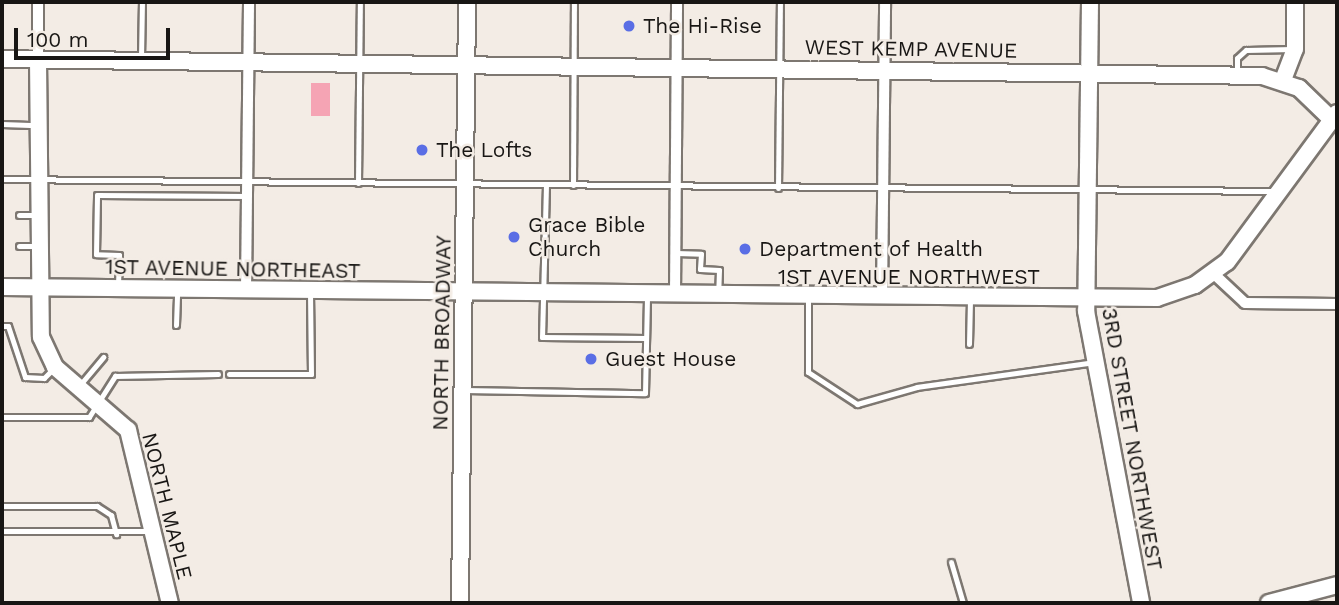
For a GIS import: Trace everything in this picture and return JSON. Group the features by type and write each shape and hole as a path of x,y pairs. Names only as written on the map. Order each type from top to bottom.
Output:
{"street":[{"path":"38,2 38,60"},
{"path":"246,290 249,2"},
{"name":"NORTH BROADWAY","path":"460,603 467,2"},
{"path":"676,295 677,2"},
{"path":"882,298 885,2"},
{"name":"3RD STREET NORTHWEST","path":"1090,2 1086,299 1095,362 1141,603"},
{"path":"1295,2 1295,49 1283,80 1334,116 1213,274 1245,303 1337,304"},
{"name":"WEST KEMP AVENUE","path":"2,59 1089,72 1238,76 1283,80"},
{"name":"NORTH MAPLE","path":"38,60 37,287 41,337 55,367 102,402 132,441 150,531 170,603"},
{"name":"1ST AVENUE NORTHWEST","path":"464,293 1086,299 1168,295 1213,274"},
{"name":"1ST AVENUE NORTHEAST","path":"2,287 464,293"},
{"path":"1269,603 1337,585"}],"lane":[{"path":"141,61 142,2"},
{"path":"358,183 360,2"},
{"path":"573,185 574,2"},
{"path":"778,188 780,2"},
{"path":"1238,76 1237,58 1246,50 1295,49"},
{"path":"2,124 37,125"},
{"path":"2,179 1277,191"},
{"path":"546,185 542,337 646,338"},
{"path":"118,288 118,255 96,254 97,195 247,196"},
{"path":"19,215 37,215"},
{"path":"19,246 37,246"},
{"path":"676,253 701,254 700,269 719,270 718,296"},
{"path":"176,326 177,289"},
{"path":"229,374 311,374 310,291"},
{"path":"462,390 645,393 647,295"},
{"path":"808,297 808,372 857,404 916,387 1095,362"},
{"path":"969,344 970,299"},
{"path":"2,326 8,326 25,377 44,378 55,367"},
{"path":"79,386 103,357"},
{"path":"2,417 79,419 102,402 115,376 218,374"},
{"path":"2,506 97,506 111,514 116,534"},
{"path":"2,531 116,534 150,531"},
{"path":"951,562 963,603"}],"shaded area":[{"path":"311,83 330,83 330,116 311,116"}],"place":[{"name":"The Hi-Rise","path":"629,26"},
{"name":"The Lofts","path":"422,150"},
{"name":"Grace Bible Church","path":"514,237"},
{"name":"Department of Health","path":"745,249"},
{"name":"Guest House","path":"591,359"}]}
